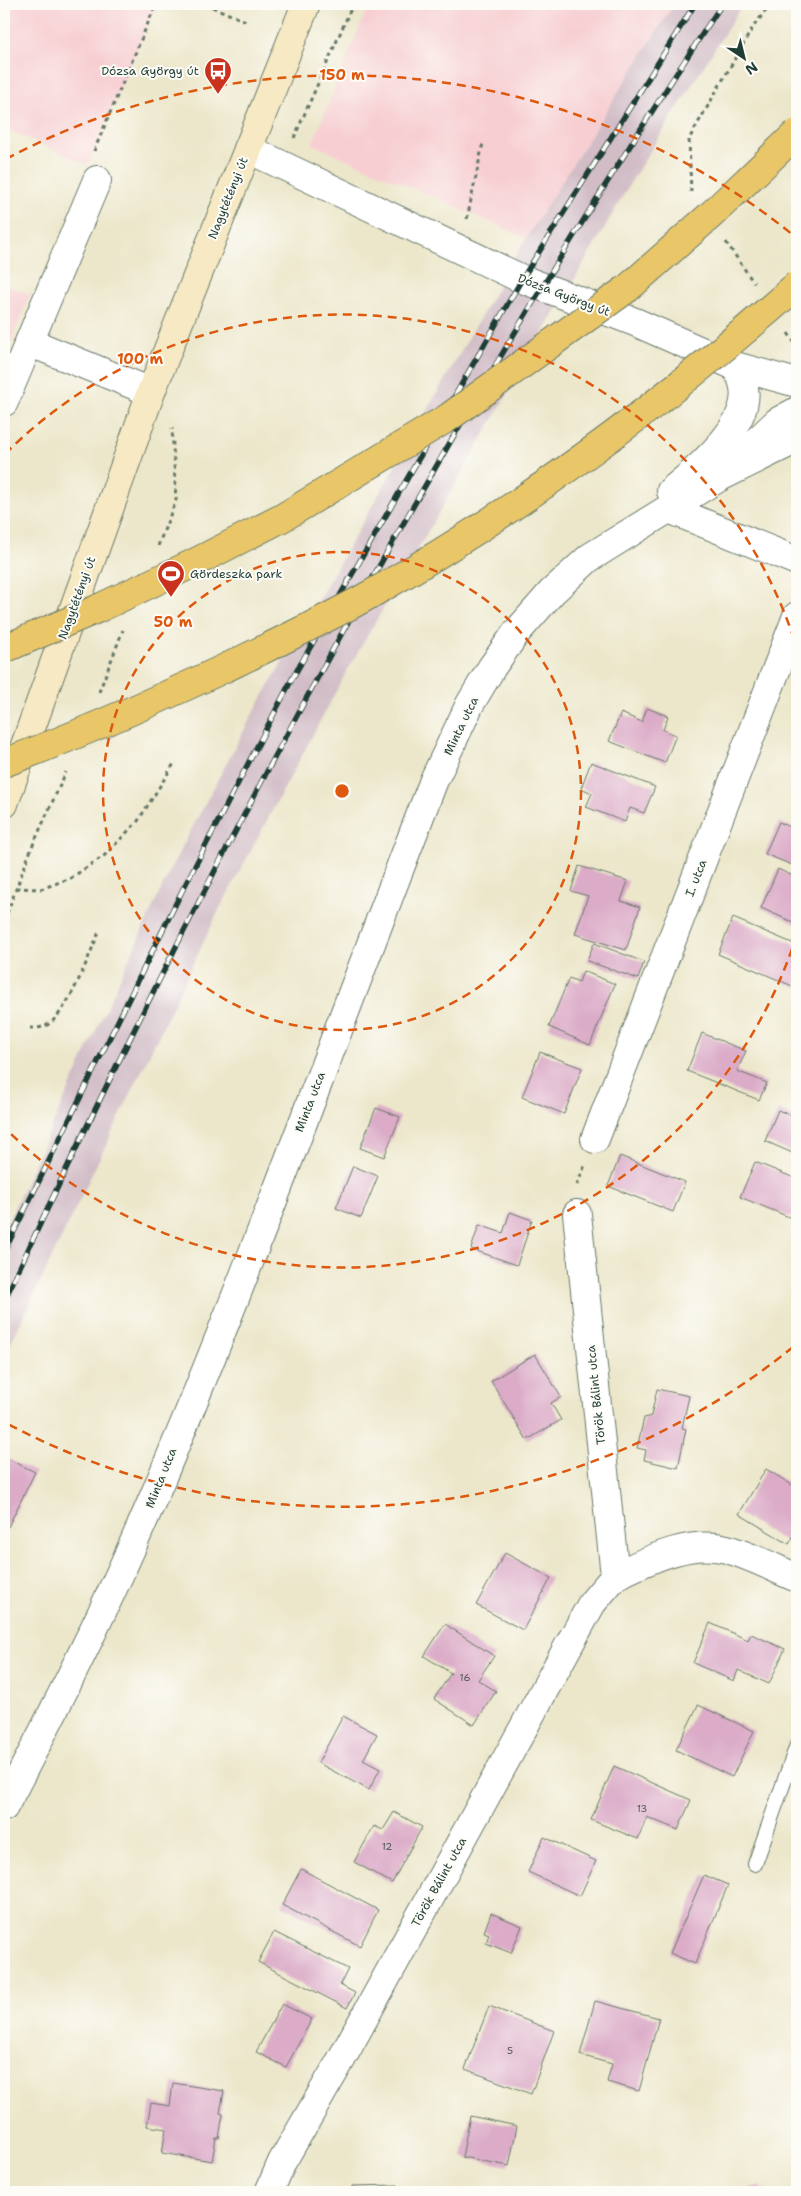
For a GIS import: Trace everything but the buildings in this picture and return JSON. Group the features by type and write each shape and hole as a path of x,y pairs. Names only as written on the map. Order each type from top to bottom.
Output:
{"highway":[{"path":"4,649 97,610 282,518 449,417 628,288 713,214 797,133"},
{"path":"4,763 62,741 183,688 283,640 378,590 485,523 582,458 677,386 797,285"}],"main road":[{"name":"Nagytétényi út","path":"4,804 151,392 306,4"}],"street":[{"name":"Dózsa György út","path":"248,149 522,279 635,322 742,367 797,383"},
{"path":"4,402 97,180"},
{"path":"29,342 151,392"},
{"path":"589,558 692,474 714,452 744,406 742,367 786,361 797,362"},
{"name":"Minta utca","path":"718,478 777,422 797,411"},
{"name":"Minta utca","path":"4,1807 62,1696 148,1510 217,1344 434,780 470,704 492,667 516,633 552,592 589,558 718,478 797,439"},
{"path":"669,509 797,561"},
{"name":"I. utca","path":"595,1139 797,616"},
{"name":"Török Bálint utca","path":"577,1214 615,1576"},
{"name":"Török Bálint utca","path":"269,2192 282,2162 341,2060 592,1603 615,1576 655,1556 696,1546 732,1550 797,1578"}],"lane":[{"path":"755,1864 797,1745"}],"path":[{"path":"97,180 88,165 156,4"},
{"path":"205,4 248,22"},
{"path":"282,165 352,4"},
{"path":"469,212 483,143"},
{"path":"154,555 176,500 172,426"},
{"path":"95,701 124,628"},
{"path":"16,888 41,889 71,878 104,855 138,822 175,762"},
{"path":"4,921 16,888 69,765"},
{"path":"30,1028 44,1027 54,1021 65,1006 99,932"},
{"path":"577,1214 576,1187 595,1139"}],"shaded area":[{"path":"4,4 156,4 88,165 4,128"},
{"path":"369,4 674,4 526,238 312,144"},
{"path":"674,4 743,4 635,175 348,669 219,910 4,1357 4,1230 171,868 251,717 526,238"},
{"path":"4,284 30,295 4,358"}],"railway":[{"path":"4,1252 182,891 292,679 522,279 695,4"},
{"path":"4,1301 83,1134 166,967 251,802 339,639 430,477 524,317 621,160 722,4"}],"place":[{"name":"Dózsa György út","path":"218,95"},
{"name":"Gördeszka park","path":"171,598"}]}
